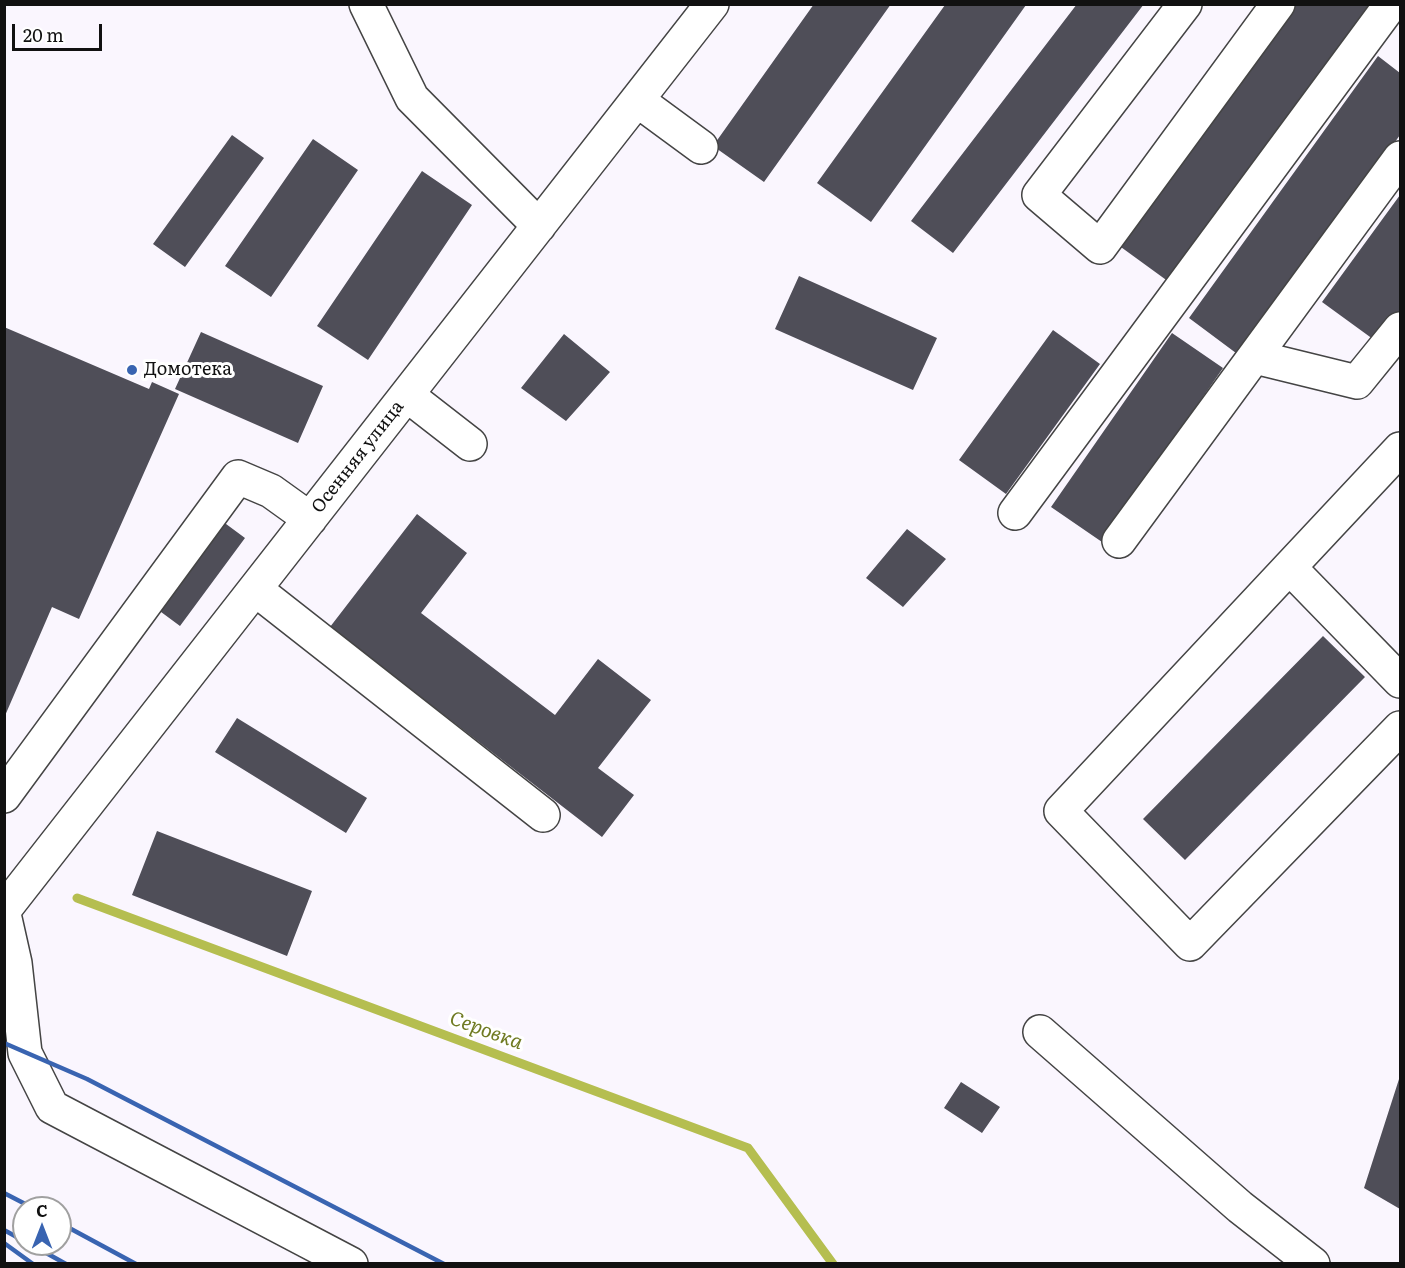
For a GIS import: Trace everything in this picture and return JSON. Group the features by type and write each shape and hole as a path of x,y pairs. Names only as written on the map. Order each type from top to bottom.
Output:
{"street":[{"path":"366,4 411,98 539,226"},
{"name":"Осенняя улица","path":"4,912 712,4"},
{"path":"1185,4 1040,195 1100,247 1278,4"},
{"path":"1016,513 1388,13"},
{"path":"638,100 701,147"},
{"path":"1119,541 1401,158"},
{"path":"1255,357 1357,382 1401,329"},
{"path":"407,395 470,444"},
{"path":"1401,449 1061,812 1190,944 1401,728"},
{"path":"4,796 238,477 271,491 310,519"},
{"path":"1290,568 1401,681"},
{"path":"255,589 543,814"},
{"path":"4,912 15,963 25,1053 52,1107 351,1263"},
{"path":"1040,1032 1240,1207 1313,1263"}],"building":[{"path":"814,4 891,4 764,182 713,146"},
{"path":"1077,4 1144,4 953,253 911,221"},
{"path":"1287,4 1371,4 1169,282 1114,242"},
{"path":"945,5 1026,5 871,222 817,183"},
{"path":"1378,56 1400,73 1400,135 1240,356 1189,318"},
{"path":"232,135 264,158 185,267 153,244"},
{"path":"313,139 358,170 271,297 225,266"},
{"path":"422,171 472,205 368,360 317,326"},
{"path":"1400,195 1400,310 1377,342 1322,302"},
{"path":"799,276 937,338 913,390 775,329"},
{"path":"4,327 149,389 152,382 179,394 79,619 52,607 4,718"},
{"path":"1053,330 1100,364 1006,494 959,460"},
{"path":"201,332 323,386 298,443 175,389"},
{"path":"1172,333 1223,368 1102,542 1051,507"},
{"path":"564,334 610,372 566,421 521,388"},
{"path":"417,514 467,553 421,613 555,715 598,659 651,700 598,768 634,795 602,837 330,627"},
{"path":"222,521 245,538 180,626 157,609"},
{"path":"907,529 946,559 903,607 866,578"},
{"path":"1323,636 1365,677 1185,860 1143,819"},
{"path":"237,718 367,798 346,833 215,752"},
{"path":"157,831 312,891 287,956 132,895"},
{"path":"1400,1076 1400,1209 1364,1188"},
{"path":"961,1082 1000,1107 982,1133 944,1108"}],"waterway":[{"name":"Серовка","path":"77,898 748,1148 833,1264"}],"railway":[{"path":"4,1043 87,1079 444,1264"},
{"path":"4,1193 12,1197"},
{"path":"72,1229 136,1264"},
{"path":"4,1230 12,1234"},
{"path":"4,1243 33,1264"},
{"path":"52,1256 66,1264"}],"place":[{"name":"Домотека","path":"132,370"}]}
